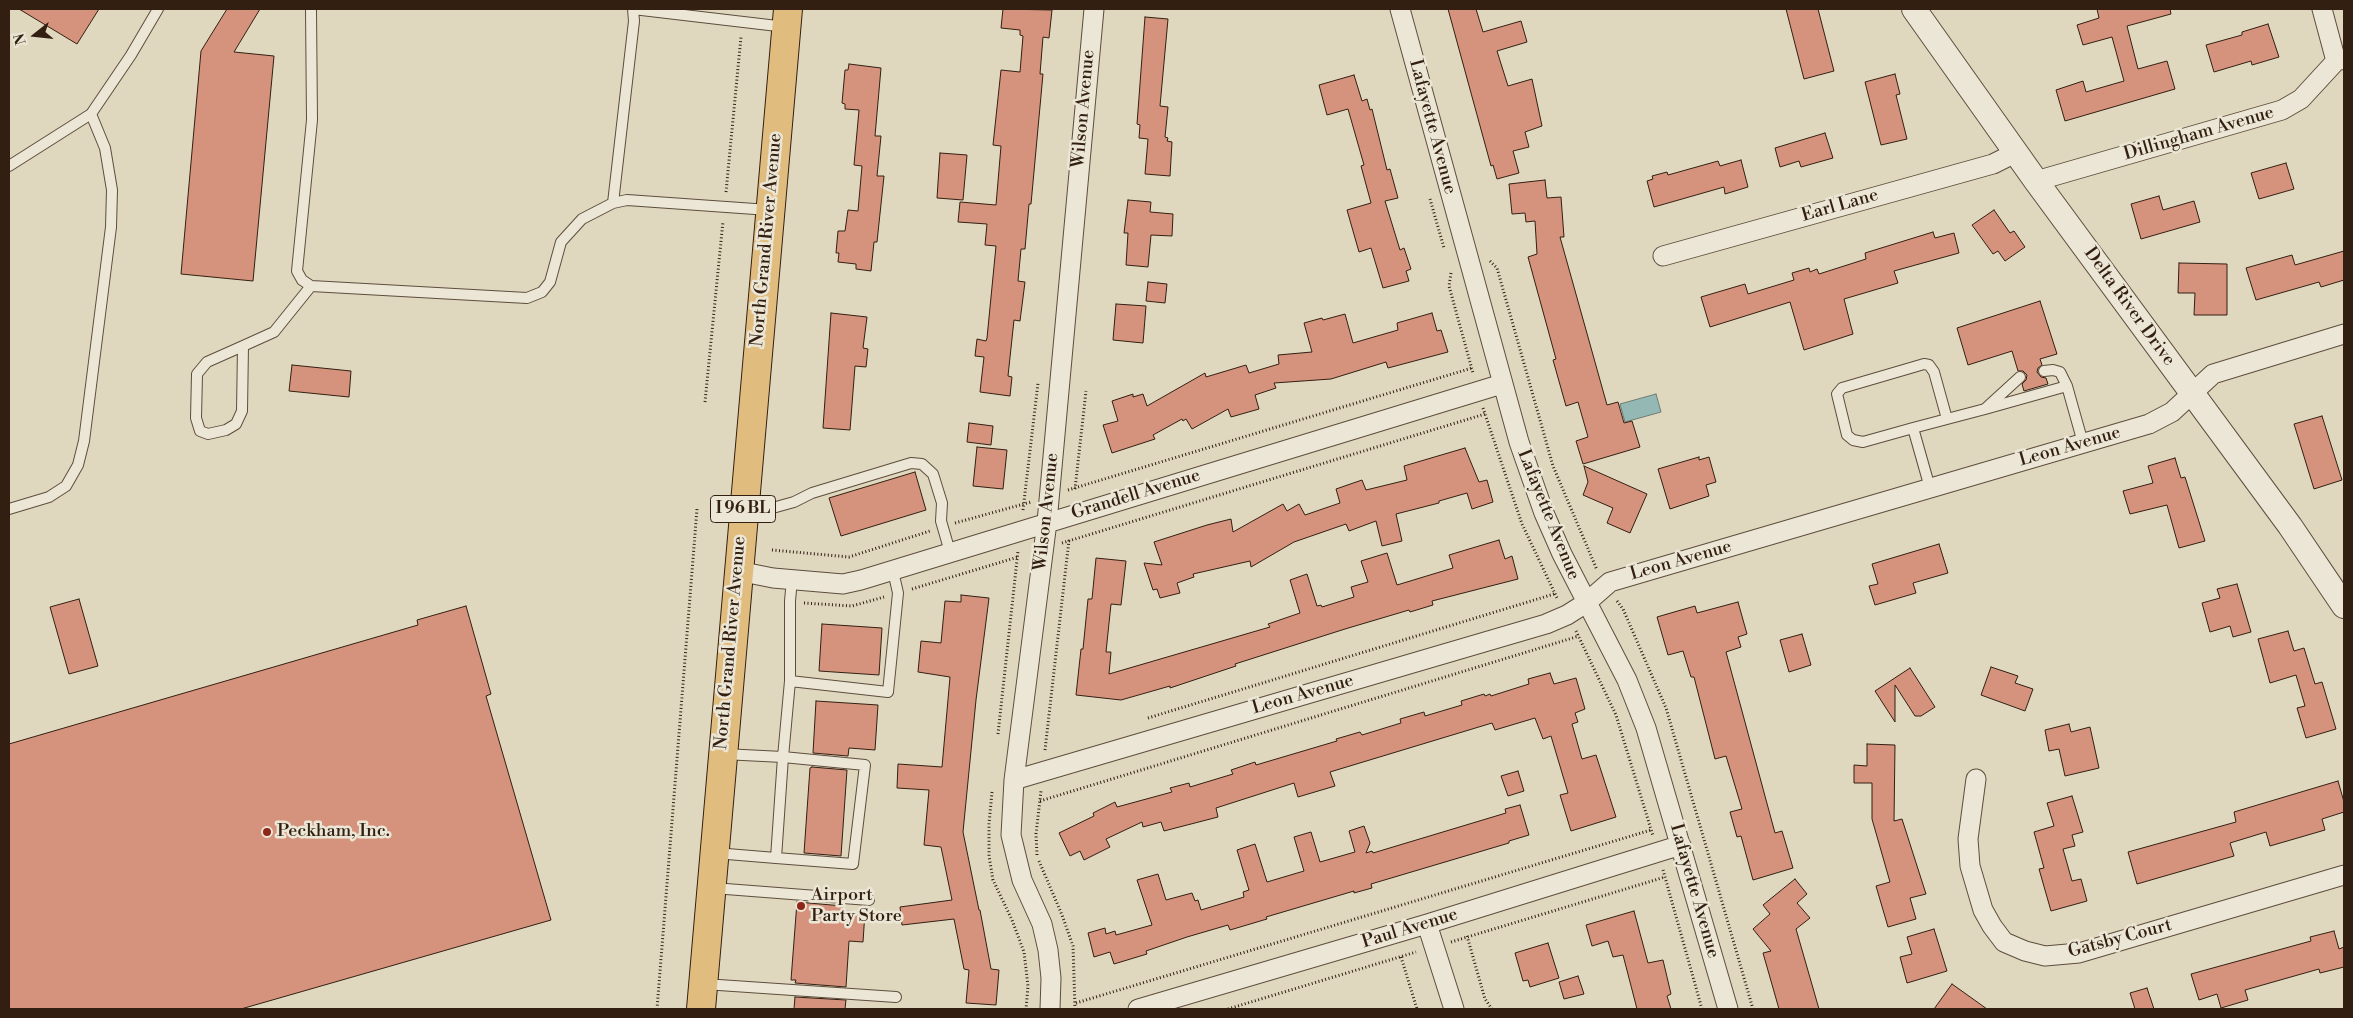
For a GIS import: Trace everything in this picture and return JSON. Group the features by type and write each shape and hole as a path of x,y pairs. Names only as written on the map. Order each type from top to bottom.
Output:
{"main road":[{"name":"North Grand River Avenue","path":"702,997 787,18"}],"street":[{"name":"Wilson Avenue","path":"1050,1009 1051,978 1048,950 1042,924 1022,880 1011,835 1014,780 1047,522 1094,9"},
{"name":"Lafayette Avenue","path":"1400,9 1519,442 1544,513 1586,603 1627,680 1646,728 1728,1009"},
{"name":"Delta River Drive","path":"1914,9 2015,153 2290,526 2344,606"},
{"path":"2322,9 2340,60"},
{"name":"Dillingham Avenue","path":"2036,181 2282,110 2301,99 2340,60"},
{"name":"Earl Lane","path":"1664,256 1992,164 2015,153"},
{"name":"Leon Avenue","path":"1014,780 1546,624 1567,615 1586,603 1605,584 2149,424 2172,412 2213,374 2226,368 2344,334"},
{"name":"Grandell Avenue","path":"738,571 773,578 843,584 893,571 950,552 1021,532 1072,514 1502,384"},
{"name":"Gatsby Court","path":"1976,779 1968,839 1970,866 1983,910 1992,926 2004,942 2025,951 2045,956 2079,953 2344,875"},
{"name":"Paul Avenue","path":"1138,1009 1182,1003 1681,844"},
{"path":"1427,924 1454,1009"}],"lane":[{"path":"9,166 91,114 131,55 158,9"},
{"path":"311,9 312,120 297,271 302,280 312,286 527,298 542,292 550,282 561,242 582,219 613,203 627,200 770,210"},
{"path":"613,203 634,21 633,9 787,18"},
{"path":"9,509 50,497 66,486 78,465 84,441 111,227 112,190 105,148 91,114"},
{"path":"243,346 242,411 236,424 226,430 208,434 200,431 196,418 197,374 207,362 274,332 312,286"},
{"path":"1947,418 1934,372 1929,365 1924,364 1842,388 1837,394 1847,435 1853,440 1863,442 2067,386"},
{"path":"2044,371 2053,370 2060,372 2067,386 2083,443"},
{"path":"1985,408 2020,377"},
{"path":"1913,428 1930,488"},
{"path":"744,505 776,507 794,502 812,493 911,463 922,464 933,474 942,503 943,527 950,552"},
{"path":"790,681 888,692 898,593 893,571"},
{"path":"776,858 790,681 790,601 792,579"},
{"path":"714,852 853,864 865,765 783,757 722,754"},
{"path":"711,888 869,900"},
{"path":"702,997 896,997"}],"path":[{"path":"1487,252 1490,262 1497,268 1553,466 1595,566 1623,609 1666,708 1753,1009"},
{"path":"772,550 849,557 1472,368"},
{"path":"1075,1009 1073,946 1062,914 1037,857 1036,834 1086,391"},
{"path":"790,601 852,606 1485,414"},
{"path":"657,1009 697,509"},
{"path":"1140,721 1554,594"},
{"path":"1046,750 1055,747"},
{"path":"1076,1003 1651,830"},
{"path":"1228,1009 1710,861"},
{"path":"1467,936 1484,999 1492,1009"},
{"path":"1401,957 1417,1009"}],"water":[{"path":"1656,394 1661,412 1625,422 1620,404"}],"building":[{"path":"19,9 99,9 77,44"},
{"path":"227,9 260,9 234,52 274,56 253,281 181,274 201,51"},
{"path":"1003,9 1052,10 1049,38 1043,37 1040,74 1043,74 1031,204 1029,204 1025,249 1021,249 1018,281 1025,282 1020,321 1014,320 1008,376 1012,377 1010,396 980,392 984,357 975,356 977,339 986,341 987,338 996,246 985,245 987,224 958,222 960,202 996,205 1001,146 993,145 1001,70 1020,72 1023,36 1020,35 1020,30 1001,28"},
{"path":"1448,9 1476,9 1483,32 1521,21 1527,42 1497,51 1508,86 1532,79 1542,126 1525,132 1529,147 1513,151 1519,173 1497,179 1493,165 1491,166"},
{"path":"1786,9 1818,9 1834,71 1804,79"},
{"path":"2097,9 2170,9 2171,14 2127,26 2138,69 2167,61 2175,89 2065,121 2056,90 2083,81 2086,92 2124,81 2112,37 2083,45 2077,25 2099,18"},
{"path":"1145,17 1168,19 1160,106 1168,107 1165,137 1168,138 1167,141 1172,142 1170,176 1145,174 1148,139 1139,138 1140,125 1137,124"},
{"path":"2268,24 2279,57 2252,65 2251,61 2214,72 2206,45 2242,35 2242,32"},
{"path":"849,64 881,68 875,136 881,136 877,176 884,176 877,242 874,242 871,271 856,269 856,264 838,262 839,253 836,253 838,231 845,231 848,210 858,211 862,166 854,165 859,110 845,109 845,104 842,103 845,70 848,70"},
{"path":"1895,74 1900,94 1896,95 1907,139 1881,145 1865,82"},
{"path":"1354,75 1362,101 1367,99 1370,110 1372,109 1387,170 1390,169 1398,198 1385,201 1400,250 1404,248 1411,269 1406,271 1409,281 1383,288 1371,248 1359,252 1347,210 1371,203 1361,166 1364,165 1348,109 1327,115 1319,85"},
{"path":"1825,133 1833,158 1801,167 1799,161 1780,167 1775,148"},
{"path":"940,153 967,155 963,200 937,198"},
{"path":"1741,160 1748,187 1725,194 1724,187 1654,207 1647,181 1653,179 1652,176 1667,172 1668,175 1718,161 1720,166"},
{"path":"2286,163 2294,189 2259,199 2251,173"},
{"path":"1545,180 1547,198 1561,197 1564,237 1560,237 1607,405 1618,402 1624,423 1632,421 1640,447 1583,464 1576,441 1588,437 1578,402 1566,406 1553,360 1556,359 1528,257 1537,254 1535,221 1526,222 1525,213 1512,214 1509,184"},
{"path":"2159,196 2163,210 2194,201 2200,222 2141,239 2131,204"},
{"path":"1128,200 1151,202 1150,212 1173,214 1172,236 1151,235 1148,267 1126,265 1128,233 1124,233"},
{"path":"1994,210 2010,233 2014,231 2025,247 2005,261 1998,251 1993,254 1972,225"},
{"path":"1933,232 1935,238 1954,233 1959,253 1894,271 1898,283 1844,299 1853,334 1804,350 1790,302 1710,327 1701,297 1745,284 1748,294 1794,280 1792,273 1809,268 1810,272 1817,269 1819,274 1866,259 1865,253"},
{"path":"2344,251 2344,280 2321,287 2319,282 2256,300 2246,268 2292,255 2295,265"},
{"path":"2179,263 2227,264 2227,315 2194,315 2195,293 2178,293"},
{"path":"1148,282 1167,284 1165,303 1146,301"},
{"path":"2040,301 2057,354 2040,359 2042,365 2038,368 2037,372 2041,377 2046,378 2048,384 2024,391 2022,384 2026,380 2027,375 2023,371 2018,371 2012,351 1968,365 1957,328"},
{"path":"1116,304 1146,306 1143,343 1113,340"},
{"path":"831,313 867,317 863,348 868,349 866,367 855,366 850,430 823,428"},
{"path":"1432,313 1437,331 1441,330 1448,352 1388,368 1386,362 1331,379 1274,383 1276,388 1255,395 1259,409 1231,417 1228,409 1192,429 1186,419 1183,421 1182,419 1153,435 1155,439 1112,453 1103,425 1118,421 1112,401 1133,394 1133,397 1143,394 1147,406 1205,373 1206,377 1246,365 1249,373 1279,364 1278,355 1312,352 1304,323 1322,318 1323,320 1345,314 1353,343 1398,330 1397,323"},
{"path":"292,365 351,371 349,397 289,391"},
{"path":"2322,416 2342,480 2314,489 2294,424"},
{"path":"969,423 993,426 991,445 967,442"},
{"path":"977,447 1007,450 1003,489 973,486"},
{"path":"1465,448 1479,482 1487,480 1493,502 1472,509 1467,493 1439,501 1439,503 1396,514 1402,541 1382,546 1376,521 1349,531 1346,524 1294,542 1251,567 1250,561 1193,574 1194,577 1177,583 1180,593 1160,598 1157,589 1153,590 1144,563 1162,565 1154,542 1231,519 1233,532 1283,504 1287,511 1299,504 1305,515 1340,503 1336,489 1362,480 1366,490 1407,480 1404,466"},
{"path":"1699,457 1699,460 1709,457 1716,482 1706,485 1709,496 1670,509 1658,469"},
{"path":"2175,458 2181,478 2185,477 2205,541 2179,548 2167,505 2130,514 2123,491 2153,483 2148,466"},
{"path":"1584,466 1647,494 1630,533 1607,523 1613,508 1583,495 1588,482"},
{"path":"915,472 926,510 841,536 829,498"},
{"path":"1499,540 1505,559 1512,556 1518,579 1432,601 1433,605 1345,629 1235,664 1236,666 1170,688 1170,686 1121,700 1076,695 1088,599 1092,599 1096,558 1126,561 1121,605 1111,604 1106,652 1111,652 1109,674 1270,627 1268,624 1300,613 1290,580 1307,574 1317,606 1321,605 1322,607 1354,597 1351,587 1368,582 1361,561 1387,553 1397,585 1453,568 1449,555"},
{"path":"1939,544 1948,573 1913,583 1916,593 1875,605 1869,586 1878,584 1872,564"},
{"path":"2237,584 2251,632 2233,637 2230,626 2210,632 2202,603 2220,598 2217,589"},
{"path":"961,595 989,598 976,700 963,832 991,969 999,970 996,1005 966,1003 969,970 964,969 954,919 902,925 900,907 952,900 941,847 924,845 929,790 897,788 898,764 942,767 950,677 918,672 921,641 941,643 945,601 961,602"},
{"path":"79,599 98,666 69,674 50,607"},
{"path":"1738,602 1747,634 1738,637 1741,647 1726,652 1775,833 1782,831 1793,868 1753,880 1741,836 1737,837 1730,812 1742,809 1726,756 1715,759 1694,677 1691,677 1683,651 1668,655 1657,617 1695,606 1697,613"},
{"name":"Peckham, Inc.","path":"466,606 491,694 486,696 551,920 241,1009 9,1009 9,744 418,625 417,620"},
{"path":"822,624 882,628 879,675 819,671"},
{"path":"2288,631 2294,651 2304,648 2315,684 2322,682 2336,729 2306,738 2297,708 2305,706 2296,675 2270,683 2258,639"},
{"path":"1802,634 1811,665 1789,672 1780,640"},
{"path":"1991,667 2018,676 2015,683 2033,689 2025,711 1981,695"},
{"path":"1910,668 1935,707 1921,716 1915,716 1895,685 1895,722 1875,691"},
{"path":"1550,673 1554,684 1576,678 1585,709 1575,713 1578,722 1572,724 1582,759 1596,755 1616,817 1571,831 1560,795 1568,793 1551,736 1543,739 1535,718 1495,730 1492,723 1330,772 1335,786 1298,797 1294,783 1216,808 1218,817 1164,831 1161,822 1143,827 1142,822 1106,839 1110,847 1084,860 1080,851 1070,856 1059,833 1094,816 1093,813 1115,802 1117,807 1172,792 1170,788 1189,783 1190,787 1233,774 1231,770 1255,762 1256,765 1337,741 1336,739 1360,732 1362,735 1401,723 1400,719 1424,712 1425,716 1462,705 1461,701 1484,694 1485,696 1490,694 1491,696 1529,684 1528,679"},
{"path":"816,701 878,705 875,750 849,748 848,756 813,753"},
{"path":"2069,724 2071,732 2090,727 2099,768 2065,776 2059,749 2049,751 2045,730"},
{"path":"1867,744 1895,745 1894,821 1902,819 1926,894 1910,898 1916,919 1888,927 1876,886 1890,882 1872,819 1872,783 1854,783 1854,765 1867,766"},
{"path":"810,768 847,770 841,856 804,853"},
{"path":"1518,771 1524,791 1508,796 1501,776"},
{"path":"2338,781 2344,802 2344,812 2322,819 2325,830 2270,846 2266,832 2230,843 2234,856 2137,884 2128,852 2236,822 2234,812"},
{"path":"2072,796 2083,832 2072,835 2075,846 2063,849 2072,881 2081,879 2087,901 2051,911 2039,869 2044,868 2034,832 2054,826 2047,803"},
{"path":"1520,805 1529,835 1509,841 1509,843 1371,884 1372,888 1354,893 1354,891 1266,917 1267,919 1230,930 1228,925 1187,937 1146,951 1147,954 1114,964 1110,952 1094,957 1088,933 1105,928 1106,934 1115,931 1116,935 1152,925 1137,880 1158,874 1166,900 1192,893 1195,901 1198,900 1201,910 1244,897 1243,892 1249,890 1237,850 1255,844 1267,882 1304,871 1294,837 1311,832 1320,862 1355,852 1349,831 1364,826 1370,843 1366,853 1372,851 1373,853 1506,813 1505,809"},
{"path":"1795,879 1807,894 1797,903 1810,918 1796,929 1819,1009 1779,1009 1763,953 1771,951 1753,929 1770,914 1763,905"},
{"path":"797,902 843,906 842,911 865,912 863,942 849,941 846,987 795,983 796,980 791,980"},
{"path":"1634,911 1648,963 1663,960 1671,994 1667,996 1671,1009 1637,1009 1623,955 1613,957 1608,941 1592,946 1586,925"},
{"path":"1934,929 1947,971 1907,983 1900,957 1912,954 1907,937"},
{"path":"2334,931 2339,949 2344,947 2344,967 2320,973 2319,969 2245,990 2248,1000 2221,1008 2217,994 2199,1000 2191,974 2311,941 2310,937"},
{"path":"1548,943 1559,978 1530,987 1528,980 1523,981 1515,953"},
{"path":"1578,976 1584,994 1564,999 1559,982"},
{"path":"1952,984 1987,1009 1934,1009"},
{"path":"2147,988 2154,1009 2135,1009 2130,993"},
{"path":"795,997 846,1000 845,1009 794,1009"}],"place":[{"name":"Peckham, Inc.","path":"267,832"},
{"name":"Airport Party Store","path":"801,906"}]}
